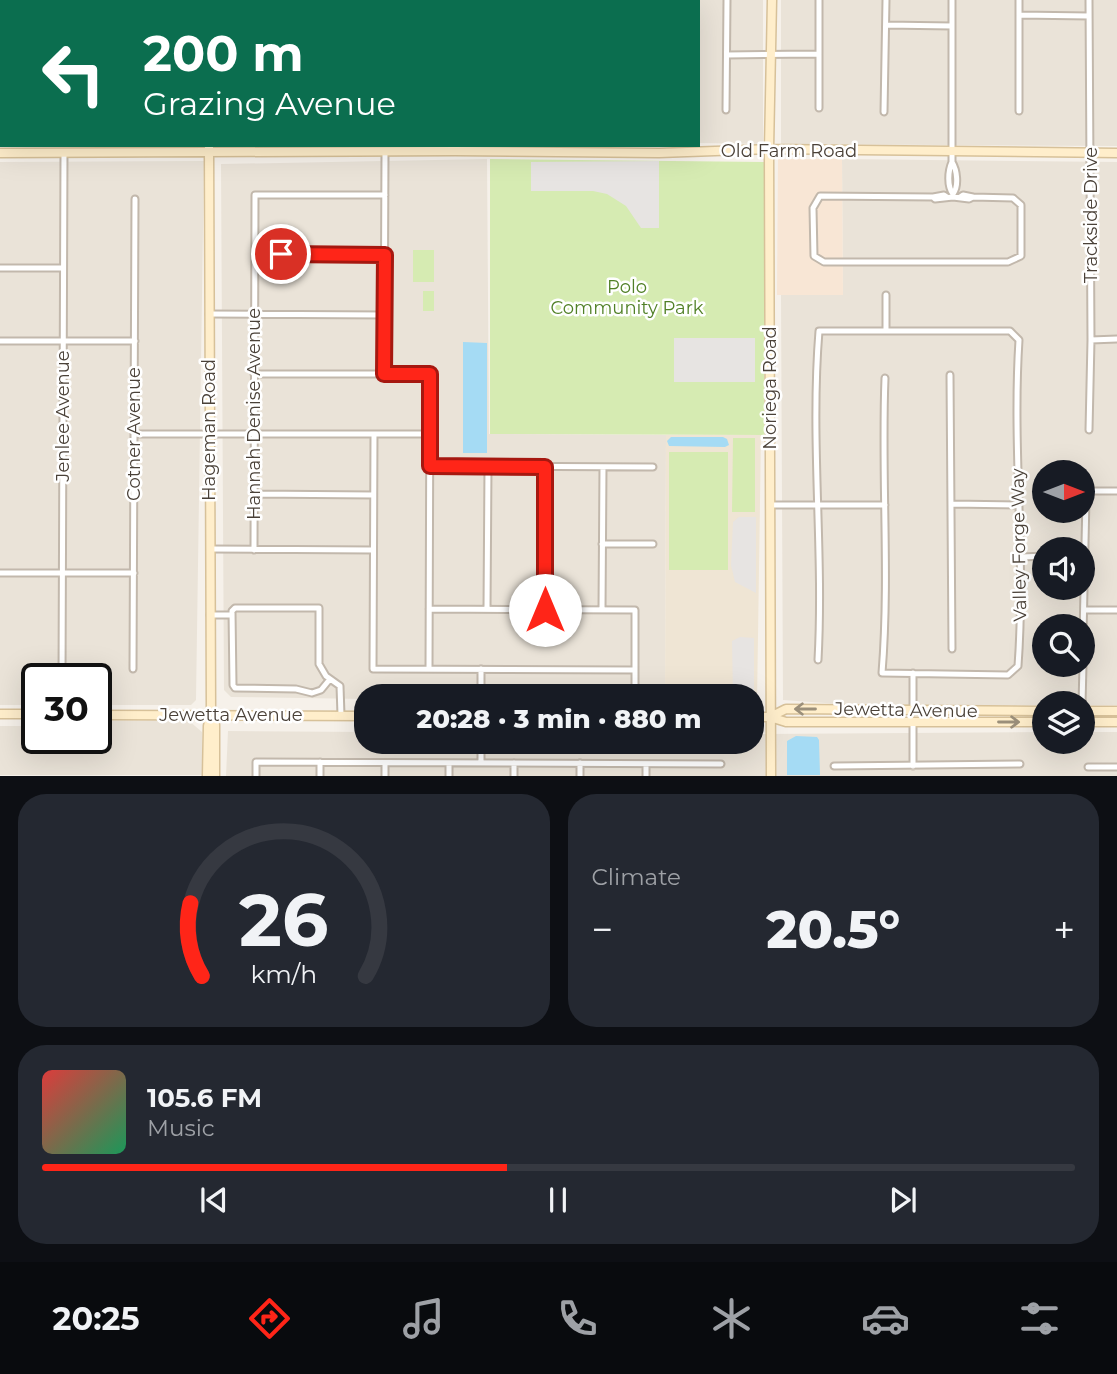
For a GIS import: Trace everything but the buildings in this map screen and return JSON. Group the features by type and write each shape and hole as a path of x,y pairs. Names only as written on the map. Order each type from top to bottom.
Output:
{"street":[{"path":"726,110 727,0"},
{"name":"Noriega Road","path":"771,775 769,149 772,0"},
{"path":"819,0 819,108"},
{"path":"884,112 886,0"},
{"path":"951,0 951,196"},
{"path":"1019,0 1019,111"},
{"name":"Trackside Drive","path":"1089,0 1089,430"},
{"path":"1019,15 1089,16"},
{"path":"886,25 951,26"},
{"path":"727,55 819,54"},
{"name":"Old Farm Road","path":"0,153 32,149 64,153 98,149 328,149 385,152 455,148 1117,153"},
{"name":"Hageman Road","path":"207,775 208,726 211,715 209,149"},
{"path":"384,374 385,152"},
{"name":"Jenlee Avenue","path":"62,663 64,153"},
{"name":"Hannah Denise Avenue","path":"254,550 255,195 385,195"},
{"path":"820,196 951,196 970,199 1013,198 1021,205 1021,256 1008,262 824,262 814,256 813,208 820,196"},
{"name":"Cotner Avenue","path":"133,669 135,199"},
{"path":"255,254 385,255"},
{"path":"0,268 63,268"},
{"path":"818,660 821,599 815,405 819,331 886,331 886,295"},
{"path":"209,314 385,315"},
{"name":"Valley Forge Way","path":"886,331 1010,331 1019,340 1018,505 1022,556 1018,666 1008,675 913,673"},
{"path":"1091,340 1117,340"},
{"path":"0,341 135,341"},
{"path":"254,374 430,374 429,669"},
{"path":"950,375 951,649"},
{"path":"868,721 880,716 908,715 913,710 913,673 882,673 887,598 885,378"},
{"path":"134,434 430,434"},
{"path":"373,434 373,669 635,670"},
{"path":"430,466 653,467"},
{"path":"487,610 488,467"},
{"path":"545,467 545,610"},
{"path":"602,610 603,467"},
{"path":"1085,537 1086,498 1093,491 1117,491"},
{"path":"254,495 373,495"},
{"path":"952,504 1018,505"},
{"path":"771,505 885,505"},
{"path":"602,544 653,544"},
{"path":"210,549 373,550"},
{"path":"1022,556 1032,556"},
{"path":"0,573 134,573"},
{"path":"1084,600 1084,614"},
{"path":"330,679 321,690 312,693 296,689 235,688 232,615 235,608 319,608 318,658 323,671 340,686 341,715"},
{"path":"429,609 635,610 635,684"},
{"path":"1084,610 1117,610"},
{"path":"210,615 232,615"},
{"path":"481,669 481,684"},
{"name":"Jewetta Avenue","path":"770,717 786,709 1032,711"},
{"path":"913,766 913,721 922,717 952,716 962,711"},
{"path":"1095,711 1117,712"},
{"path":"0,714 21,714"},
{"name":"Jewetta Avenue","path":"112,715 354,716"},
{"name":"Hageman Road","path":"211,715 215,725 215,775"},
{"name":"Jewetta Avenue","path":"764,717 786,722 1032,722"},
{"path":"1095,722 1117,722"},
{"path":"481,754 481,763"},
{"path":"256,775 256,762 721,764"},
{"path":"320,762 320,775"},
{"path":"385,763 385,775"},
{"path":"449,763 449,775"},
{"path":"514,763 514,775"},
{"path":"580,763 580,775"},
{"path":"646,764 646,775"},
{"path":"834,766 1020,764"},
{"path":"945,765 945,775"},
{"path":"880,766 881,775"},
{"path":"1088,767 1117,767"}],"shaded area":[{"path":"700,0 763,0 763,144 700,143"},
{"path":"781,0 1117,0 1117,146 781,144"},
{"path":"487,159 489,434 666,435 665,684 354,684 354,699 231,697 224,690 221,164"},
{"path":"778,159 842,159 843,295 777,295"},
{"path":"842,159 1117,162 1117,705 1095,705 1095,691 1032,691 1032,705 853,705 783,700 781,295 843,294"},
{"path":"204,161 196,700 191,705 112,705 112,663 21,663 21,705 0,705 0,162"},
{"path":"659,161 659,228 641,228 626,206 607,194 593,191 531,191 531,162"},
{"path":"674,338 755,338 755,382 674,382"},
{"path":"666,435 761,435 757,684 665,684"},
{"path":"739,517 756,517 756,593 735,582 731,565 733,522"},
{"path":"740,637 754,638 754,684 733,684 732,641"},
{"path":"188,720 202,732 202,775 0,775 0,726 21,726 21,754 112,754 112,721"},
{"path":"228,731 354,732 354,754 764,754 764,734 1032,732 1032,754 1095,754 1095,732 1117,732 1117,776 226,776"}],"green space":[{"name":"Polo Community Park","path":"490,159 764,162 764,435 490,434"},
{"path":"413,250 434,250 434,282 413,282"},
{"path":"423,291 434,291 434,311 423,311"},
{"path":"733,438 755,438 755,512 732,512"},
{"path":"669,452 728,452 728,570 669,570"}],"water":[{"path":"463,342 487,343 487,453 463,453"},
{"path":"671,437 723,437 729,445 669,446 667,441"},
{"path":"796,736 817,737 819,740 820,775 787,775 787,741"}],"route":[{"path":"281,254 385,255 384,374 430,374 430,466 545,467 545,610"}]}
